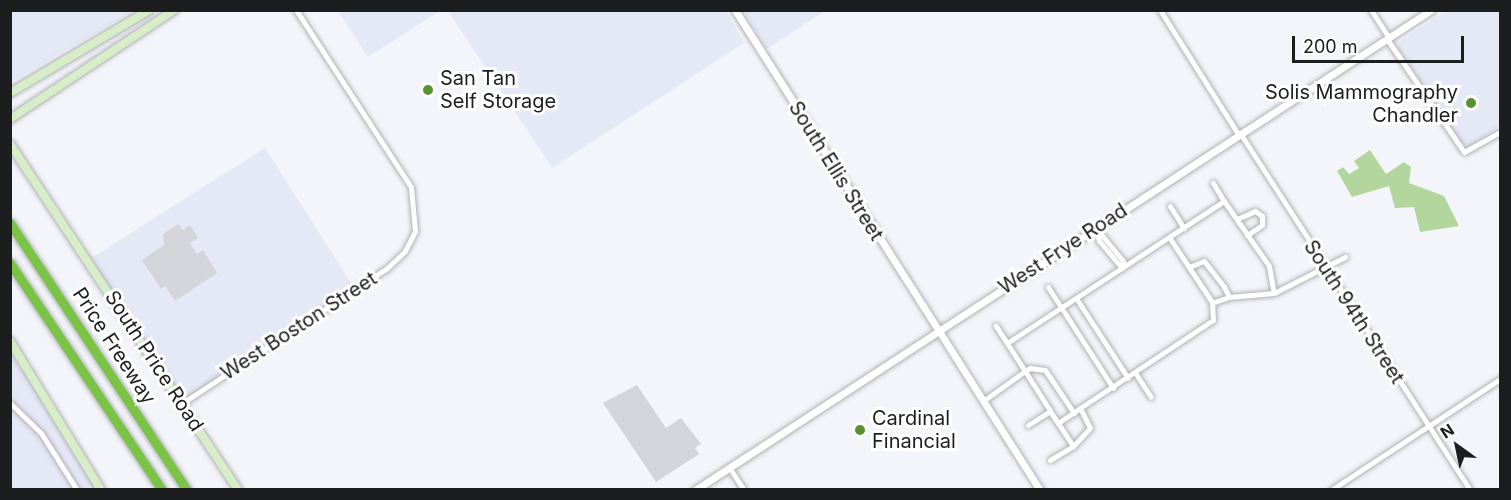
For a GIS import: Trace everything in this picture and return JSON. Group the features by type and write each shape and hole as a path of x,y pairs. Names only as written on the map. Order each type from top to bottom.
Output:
{"highway":[{"name":"Price Freeway","path":"10,223 188,489"},
{"name":"Price Freeway","path":"10,263 162,489"},
{"path":"141,457 156,489"}],"main road":[{"path":"10,93 149,10"},
{"path":"10,119 174,10"},
{"name":"South Price Road","path":"10,144 238,489"},
{"path":"10,341 101,489"}],"street":[{"name":"West Boston Street","path":"181,404 386,269 411,241 417,214 411,187 296,10"},
{"name":"South Ellis Street","path":"735,10 1040,489"},
{"name":"South 94th Street","path":"1160,10 1326,270 1470,489"},
{"path":"1371,10 1464,152 1500,132"},
{"name":"West Frye Road","path":"695,489 1431,10"},
{"path":"1213,183 1269,266 1274,293"},
{"path":"1007,343 1224,201"},
{"path":"1170,206 1184,228"},
{"path":"1237,219 1255,211 1262,216 1262,225 1247,235"},
{"path":"1096,228 1099,242 1122,268"},
{"path":"1058,423 1136,374 1213,320 1212,303 1169,237"},
{"path":"1212,303 1229,297 1274,293 1326,270 1345,257"},
{"path":"1189,267 1207,262 1229,297"},
{"path":"1048,287 1113,388"},
{"path":"1076,298 1128,378"},
{"path":"996,326 1073,446"},
{"path":"983,400 1025,371 1035,367 1046,370 1074,413"},
{"path":"1136,374 1151,397"},
{"path":"1331,489 1500,379"},
{"path":"10,403 40,433 76,489"},
{"path":"1050,460 1073,446 1090,428 1080,408"},
{"path":"1028,425 1050,411"},
{"path":"729,467 744,489"}],"shaded area":[{"path":"11,10 133,10 133,11 11,82"},
{"path":"338,11 440,11 368,57"},
{"path":"448,11 726,11 744,43 552,168"},
{"path":"744,11 825,11 767,49"},
{"path":"1446,11 1500,11 1500,126 1470,146 1460,142 1398,48 1400,41"},
{"path":"265,148 355,289 181,404 88,260"},
{"path":"10,353 40,396 97,489 11,489"}],"green space":[{"path":"1370,150 1386,174 1404,162 1411,167 1409,183 1444,196 1459,226 1420,232 1414,207 1395,208 1389,186 1352,197 1337,171 1343,167 1349,174 1359,168 1354,161"}],"building":[{"path":"178,224 183,230 190,225 198,238 190,243 197,254 203,250 217,273 175,301 165,286 161,289 142,260 164,245 163,234"},
{"path":"637,385 666,428 681,418 701,444 695,448 699,454 656,482 603,403"}],"place":[{"name":"San Tan Self Storage","path":"428,90"},
{"name":"Solis Mammography Chandler","path":"1471,103"},
{"name":"Cardinal Financial","path":"860,430"}]}
